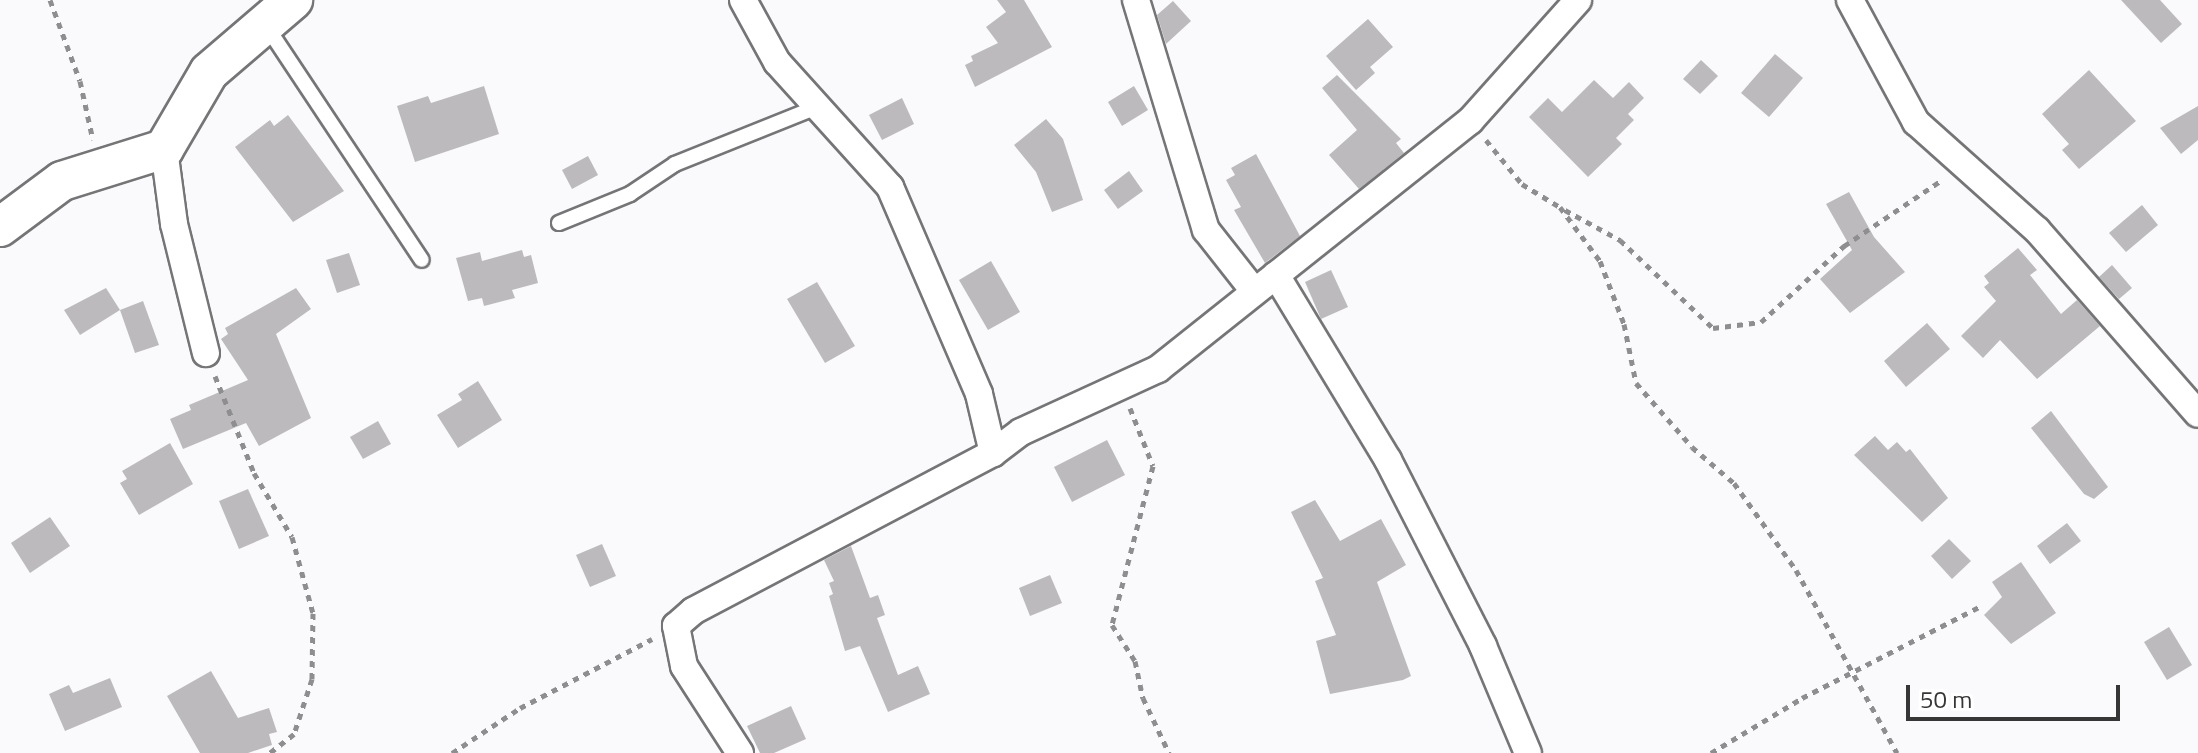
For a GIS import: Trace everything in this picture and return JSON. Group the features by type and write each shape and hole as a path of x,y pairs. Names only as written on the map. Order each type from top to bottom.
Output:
{"street":[{"path":"743,0 777,62 814,108 862,151 890,187 979,394 993,453"},
{"path":"1136,0 1206,230 1254,291"},
{"path":"740,753 684,666 676,626 693,611 993,453 1021,432 1158,369 1470,121 1578,0"},
{"path":"1850,0 1916,122 1960,167 2037,230 2198,414"},
{"path":"0,227 62,181 99,166 139,160 164,149 209,72 279,12"},
{"path":"164,149 174,224 206,353"},
{"path":"1276,275 1388,460 1483,646 1528,753"}],"lane":[{"path":"279,12 422,260"},
{"path":"559,223 630,194 675,164 814,108"}],"path":[{"path":"50,0 80,81 99,166"},
{"path":"1470,121 1522,184 1620,240 1713,328 1761,322 1844,246 1960,167"},
{"path":"1560,207 1600,261 1624,324 1636,383 1692,447 1734,483 1796,570 1897,753"},
{"path":"206,353 254,473 292,537 313,613 312,679 294,734 270,753"},
{"path":"1122,388 1153,466 1112,625 1135,661 1143,698 1169,753"},
{"path":"1711,753 1802,698 1854,675 1979,607"},
{"path":"452,753 520,708 676,626"}],"building":[{"path":"997,0 1024,0 1052,47 975,87 965,65 973,61 971,56 998,43 986,27 1006,12"},
{"path":"2121,0 2160,0 2182,24 2161,43"},
{"path":"1173,1 1191,21 1166,44 1157,15"},
{"path":"1368,19 1393,47 1370,67 1375,73 1356,90 1326,56"},
{"path":"1775,54 1803,78 1769,117 1741,93"},
{"path":"1701,60 1718,76 1700,94 1683,79"},
{"path":"2089,70 2136,121 2079,169 2062,150 2069,144 2042,114"},
{"path":"1337,75 1401,139 1396,143 1404,153 1359,189 1329,155 1357,130 1322,88"},
{"path":"1594,80 1613,98 1629,82 1644,98 1628,114 1634,120 1616,138 1622,144 1588,177 1529,117 1548,98 1562,112"},
{"path":"484,86 499,134 415,162 397,106 428,96 431,103"},
{"path":"1134,86 1148,110 1122,126 1108,102"},
{"path":"902,98 914,124 882,140 869,115"},
{"path":"2198,106 2198,140 2181,154 2160,128"},
{"path":"288,115 344,191 293,222 235,147 270,120 274,126"},
{"path":"1046,119 1063,139 1083,200 1052,212 1036,172 1014,145"},
{"path":"1256,154 1300,236 1265,263 1234,210 1241,207 1226,180 1235,175 1231,168"},
{"path":"588,156 598,175 572,189 562,170"},
{"path":"1129,171 1143,191 1118,209 1104,190"},
{"path":"1849,192 1874,237 1905,272 1850,313 1820,279 1852,250 1826,204"},
{"path":"2142,205 2158,225 2126,252 2109,233"},
{"path":"2018,248 2037,270 2030,275 2061,314 2077,300 2100,326 2037,379 2000,340 1983,358 1961,336 1996,301 1984,287 1989,283 1984,276"},
{"path":"522,250 524,257 531,255 538,283 512,290 515,298 484,306 482,298 468,301 456,258 480,252 482,261"},
{"path":"349,253 360,285 337,293 326,260"},
{"path":"991,261 1020,312 988,330 959,280"},
{"path":"2112,265 2132,288 2119,299 2099,277"},
{"path":"1331,270 1348,307 1321,319 1305,282"},
{"path":"817,282 855,346 825,363 787,299"},
{"path":"106,288 120,310 80,335 64,310"},
{"path":"296,288 311,309 276,334 311,418 259,446 246,423 183,449 170,419 191,410 189,405 248,380 221,339 228,334 225,328"},
{"path":"143,301 159,345 135,353 120,310"},
{"path":"1927,323 1950,349 1906,387 1884,361"},
{"path":"478,381 502,420 458,448 437,415 462,400 458,394"},
{"path":"2051,411 2108,487 2094,499 2084,494 2031,428"},
{"path":"378,421 391,444 363,459 350,437"},
{"path":"1875,436 1888,450 1897,442 1906,452 1910,449 1948,498 1922,522 1854,455"},
{"path":"1107,440 1125,475 1072,502 1054,467"},
{"path":"170,443 193,484 139,515 120,483 127,479 122,471"},
{"path":"248,489 269,536 239,549 219,501"},
{"path":"1315,500 1340,541 1381,519 1406,565 1377,582 1411,676 1330,694 1316,641 1336,635 1315,581 1323,578 1291,512"},
{"path":"50,517 70,546 30,573 11,543"},
{"path":"2067,523 2081,541 2050,564 2037,546"},
{"path":"1949,539 1971,561 1952,579 1931,556"},
{"path":"602,544 616,576 590,587 576,555"},
{"path":"851,546 870,598 878,595 885,615 877,618 898,675 918,666 930,694 888,712 860,646 845,651 829,596 833,594 829,583 834,581 824,560"},
{"path":"2021,562 2056,613 2011,644 1984,615 2002,597 1992,582"},
{"path":"1050,575 1062,603 1030,616 1019,588"},
{"path":"2169,627 2192,665 2167,680 2144,642"},
{"path":"211,671 238,718 269,708 277,732 269,734 272,745 248,753 200,753 167,696"},
{"path":"110,678 122,707 65,731 49,694 69,685 73,693"},
{"path":"791,706 806,739 774,753 760,753 747,726"}]}
